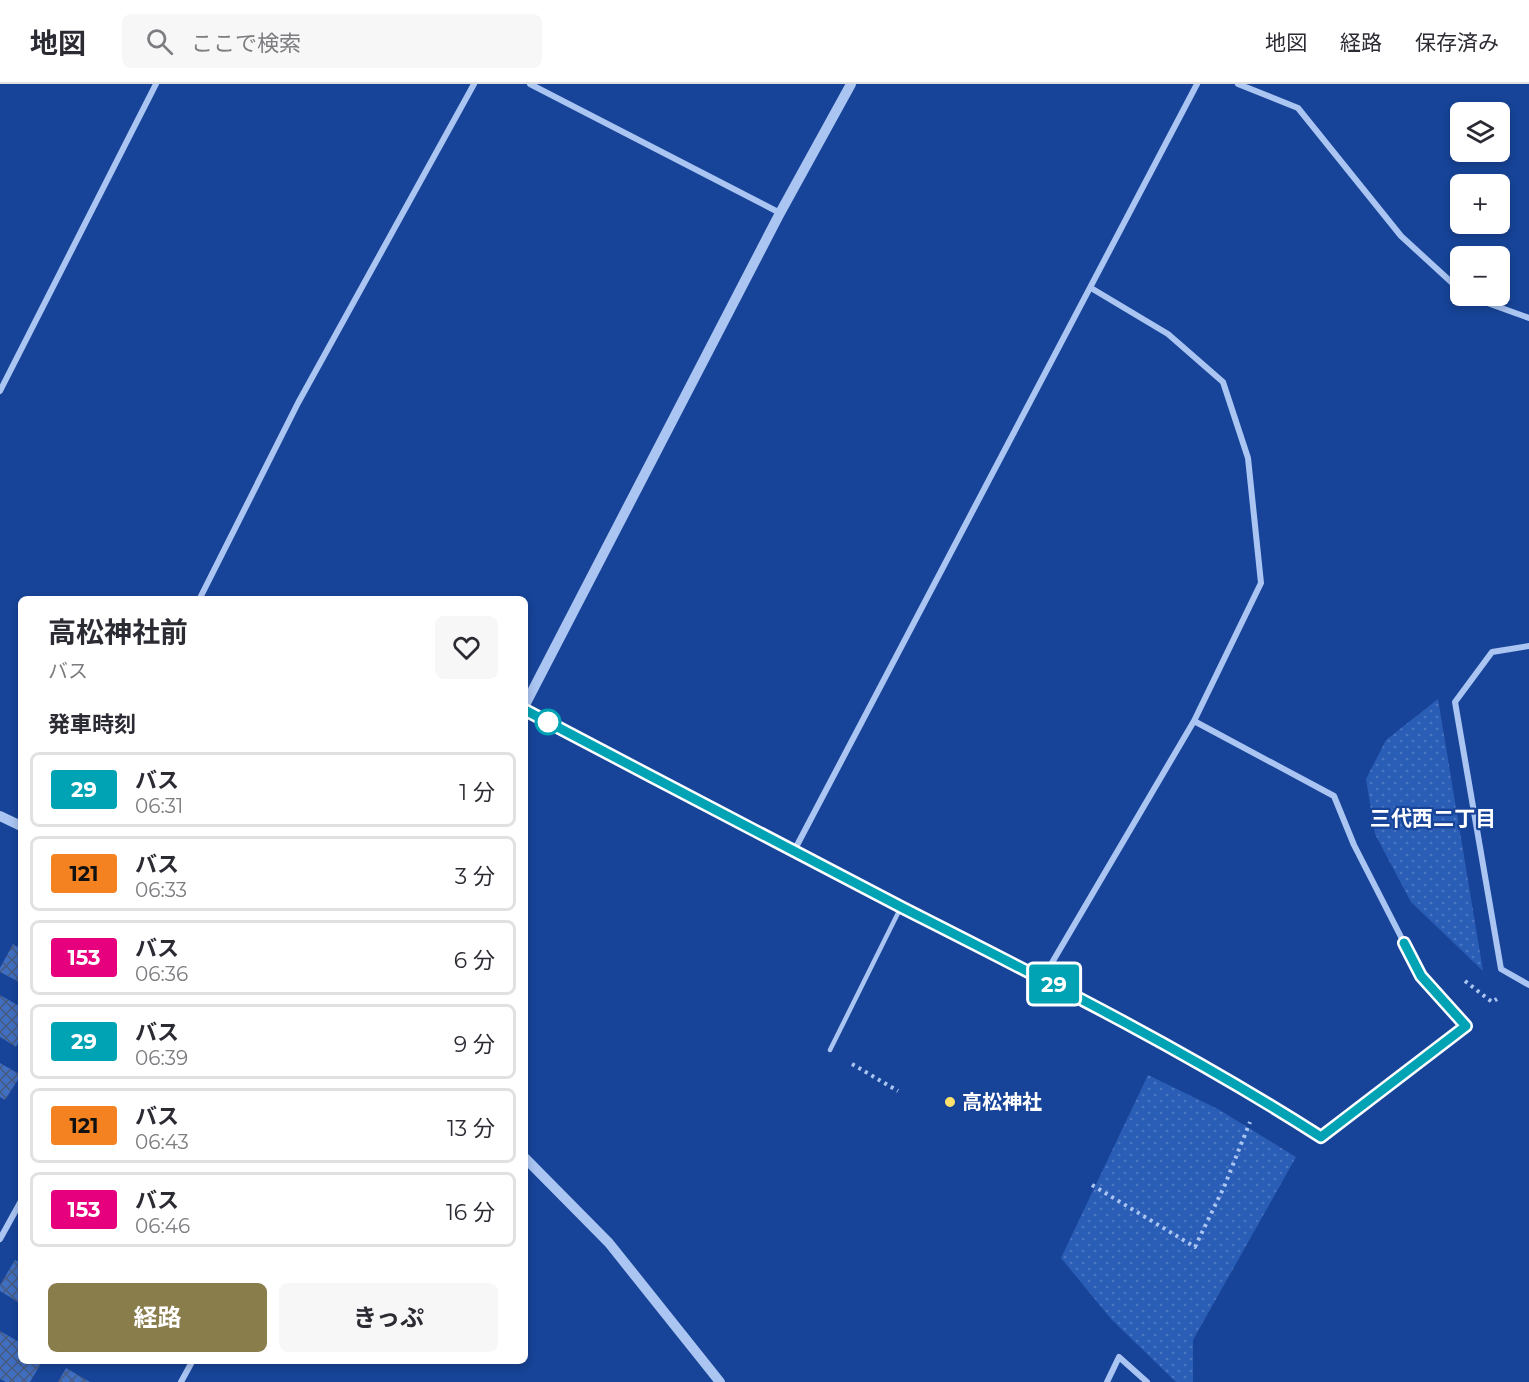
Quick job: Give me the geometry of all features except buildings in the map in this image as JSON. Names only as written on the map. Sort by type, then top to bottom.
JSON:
[{"type":"street","points":[[0,392],[156,84]]},
{"type":"street","points":[[201,596],[298,403],[474,84]]},
{"type":"street","points":[[530,84],[780,213]]},
{"type":"street","points":[[528,699],[780,213],[851,84]]},
{"type":"street","points":[[794,851],[1197,84]]},
{"type":"street","points":[[1238,84],[1298,108],[1401,236],[1450,281]]},
{"type":"street","points":[[1043,978],[1194,721],[1262,583],[1248,458],[1223,382],[1168,334],[1091,288]]},
{"type":"street","points":[[1496,306],[1529,318]]},
{"type":"street","points":[[1529,646],[1492,652],[1455,702],[1501,969],[1529,984]]},
{"type":"street","points":[[528,712],[901,907],[1043,978],[1260,1098],[1321,1137],[1466,1026],[1421,976],[1354,845],[1334,796],[1194,721]]},
{"type":"street","points":[[0,816],[18,825]]},
{"type":"street","points":[[528,1161],[609,1243],[720,1382]]},
{"type":"street","points":[[0,1239],[18,1206]]},
{"type":"street","points":[[1107,1382],[1119,1357],[1147,1382]]},
{"type":"street","points":[[181,1382],[191,1364]]},
{"type":"lane","points":[[830,1050],[901,907]]},
{"type":"path","points":[[1457,975],[1492,1002],[1522,981]]},
{"type":"path","points":[[830,1050],[898,1091]]},
{"type":"path","points":[[1092,1185],[1195,1247],[1224,1187],[1260,1098]]},
{"type":"shaded area","points":[[1438,699],[1483,971],[1411,902],[1375,834],[1366,779],[1386,740]]},
{"type":"shaded area","points":[[1148,1075],[1218,1109],[1296,1157],[1193,1340],[1193,1382],[1176,1382],[1112,1320],[1061,1258]]},
{"type":"bus line","name":"29","points":[[528,712],[901,907],[1043,978],[1260,1098],[1321,1137],[1466,1026],[1421,976],[1404,943]]},
{"type":"place","name":"高松神社","points":[[950,1102]]},
{"type":"district","name":"三代西二丁目","points":[[1433,818]]}]
